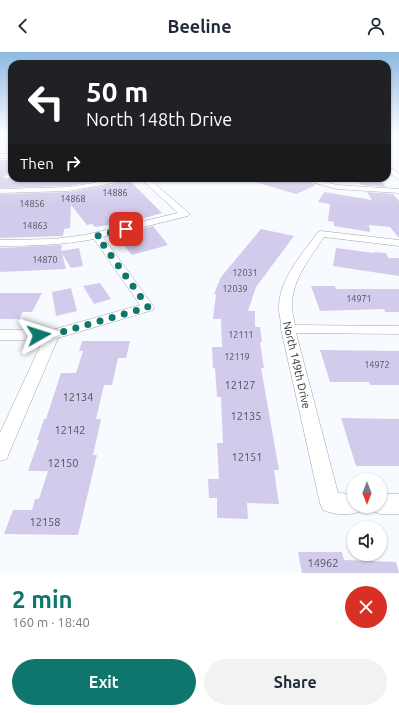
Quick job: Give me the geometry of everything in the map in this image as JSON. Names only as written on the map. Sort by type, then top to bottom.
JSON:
[{"type":"street","points":[[391,171],[399,178]]},
{"type":"street","points":[[0,191],[69,189],[112,182]]},
{"type":"street","points":[[0,243],[38,243],[97,236],[185,214],[149,182]]},
{"type":"street","points":[[317,182],[337,187],[399,191]]},
{"type":"street","name":"North 149th Drive","points":[[347,504],[330,503],[288,329],[285,305],[287,292],[295,273],[321,234],[399,243]]},
{"type":"street","points":[[0,335],[52,335],[148,307],[97,236]]},
{"type":"street","points":[[288,329],[399,330]]},
{"type":"street","points":[[0,453],[52,335]]},
{"type":"street","points":[[387,504],[399,504]]},
{"type":"building","points":[[0,160],[8,160],[8,173],[3,178],[8,178],[8,182],[91,182],[69,186],[0,188]]},
{"type":"building","points":[[131,182],[162,213],[117,226],[115,224],[95,227],[92,224],[87,225],[71,205],[70,228],[64,229],[63,236],[0,238],[0,194],[69,192]]},
{"type":"building","points":[[255,182],[307,182],[316,185],[296,194]]},
{"type":"building","points":[[358,182],[382,182],[386,187],[361,185]]},
{"type":"building","points":[[324,192],[372,200],[367,192],[393,194],[399,201],[399,238],[390,227],[369,225],[370,232],[334,226],[334,222],[328,221],[330,204],[318,202]]},
{"type":"building","points":[[153,226],[168,245],[132,255],[123,244],[131,242],[123,234]]},
{"type":"building","points":[[261,229],[294,236],[256,287],[248,311],[255,311],[255,327],[260,327],[262,342],[260,342],[264,368],[261,368],[279,470],[274,470],[279,504],[247,503],[248,519],[217,518],[217,498],[209,498],[208,479],[219,479],[217,443],[223,443],[221,397],[217,397],[212,347],[222,347],[221,319],[213,319],[216,294],[214,294],[221,277]]},
{"type":"building","points":[[62,245],[61,251],[79,248],[83,266],[71,268],[62,253],[66,269],[0,272],[0,248]]},
{"type":"building","points":[[336,248],[386,253],[388,258],[399,258],[399,276],[333,266]]},
{"type":"building","points":[[100,283],[111,299],[94,304],[83,286]]},
{"type":"building","points":[[311,286],[335,286],[336,289],[399,289],[399,312],[385,312],[384,309],[320,311]]},
{"type":"building","points":[[71,288],[77,311],[56,316],[52,292]]},
{"type":"building","points":[[0,293],[42,293],[32,312],[23,312],[19,319],[0,319]]},
{"type":"building","points":[[82,341],[130,341],[126,358],[118,358],[112,385],[104,385],[96,419],[101,419],[93,455],[97,455],[78,535],[4,534],[13,510],[32,510],[35,499],[39,499],[48,471],[28,471],[39,440],[37,440],[44,419],[46,419],[61,373],[76,373],[83,351],[79,351]]},
{"type":"building","points":[[320,350],[399,351],[399,385],[370,385],[369,382],[330,382]]},
{"type":"building","points":[[341,418],[399,419],[399,466],[356,466]]},
{"type":"building","points":[[298,552],[342,552],[344,560],[347,561],[396,562],[399,573],[302,573]]},
{"type":"route","points":[[39,335],[52,335],[148,307],[97,236],[126,229]]}]
